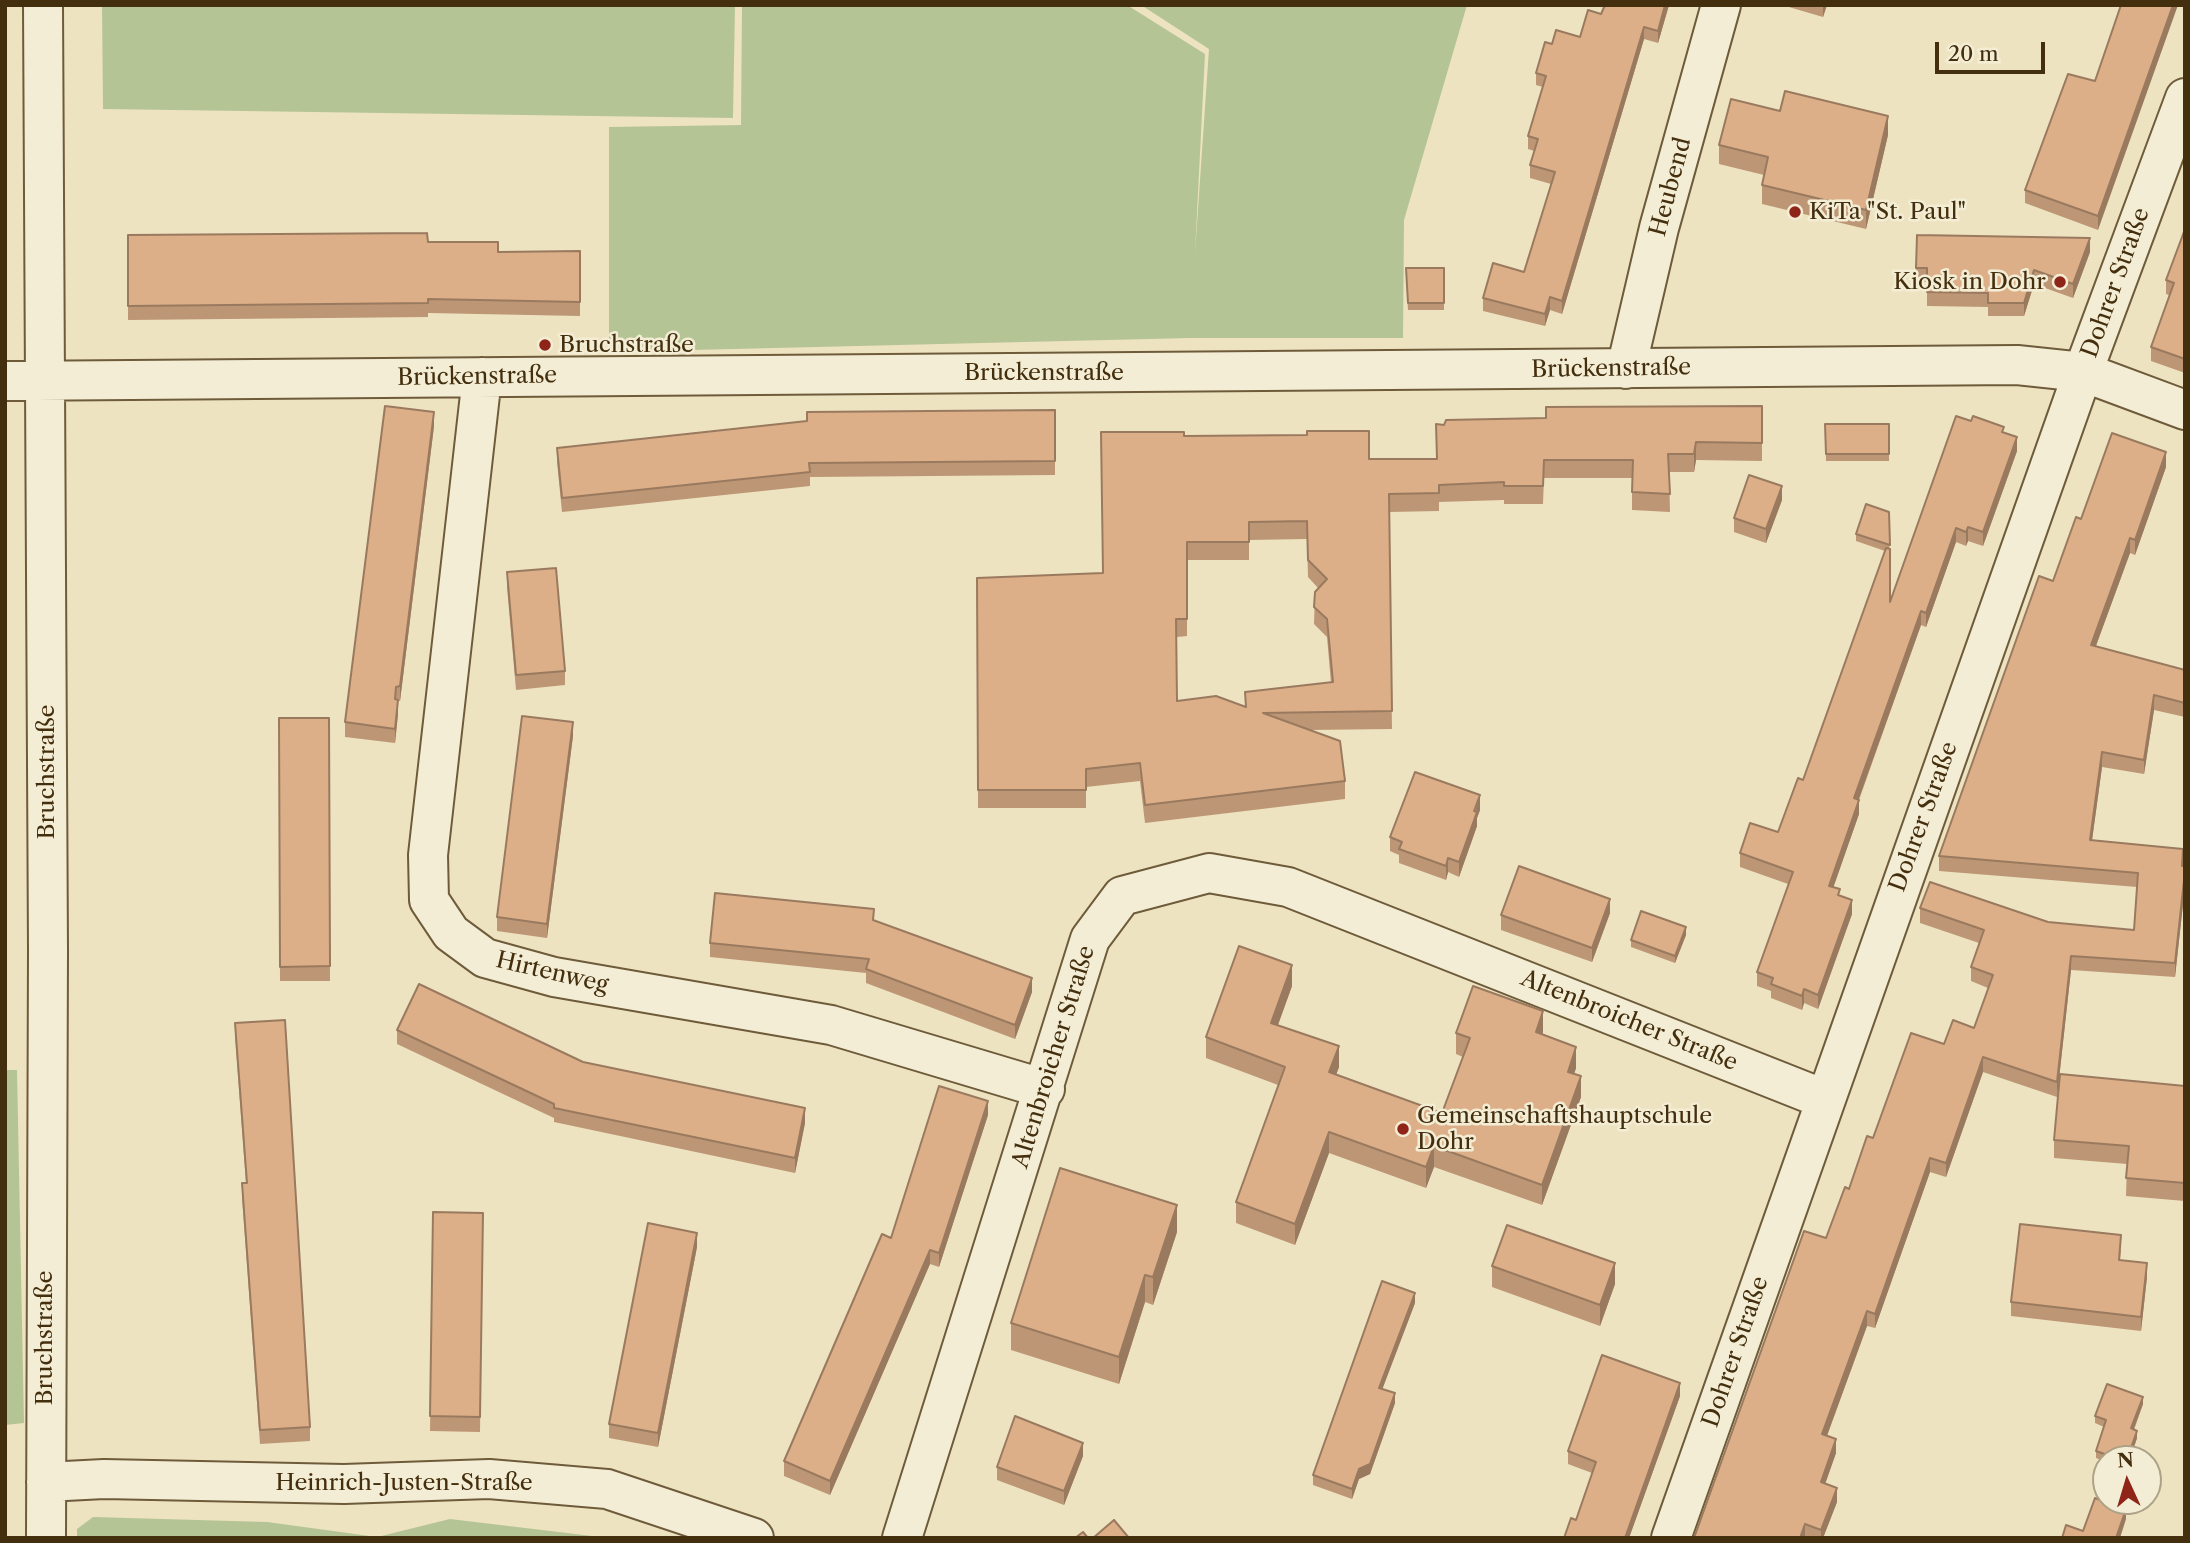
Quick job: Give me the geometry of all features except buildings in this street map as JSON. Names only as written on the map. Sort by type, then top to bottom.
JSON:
[{"type":"street","name":"Bruchstraße","points":[[43,5],[48,952],[46,1538]]},
{"type":"street","name":"Heubend","points":[[1626,369],[1659,228],[1721,5]]},
{"type":"street","name":"Dohrer Straße","points":[[1671,1538],[2083,372],[2185,98]]},
{"type":"street","name":"Brückenstraße","points":[[5,381],[2017,365],[2083,372],[2185,410]]},
{"type":"street","name":"Hirtenweg","points":[[482,377],[428,855],[429,900],[451,933],[485,958],[554,977],[831,1025],[1045,1089]]},
{"type":"street","name":"Altenbroicher Straße","points":[[902,1538],[1090,939],[1122,896],[1209,873],[1288,887],[1824,1099]]},
{"type":"street","name":"Heinrich-Justen-Straße","points":[[46,1482],[104,1479],[344,1484],[489,1479],[607,1489],[754,1538]]},
{"type":"green space","points":[[102,5],[735,5],[733,118],[103,109]]},
{"type":"green space","points":[[742,5],[1127,5],[1205,54],[1195,253],[1209,49],[1141,5],[1467,5],[1404,220],[1403,338],[1190,338],[609,352],[609,127],[741,125]]},
{"type":"green space","points":[[5,1070],[17,1070],[24,1423],[5,1425]]},
{"type":"green space","points":[[93,1517],[267,1522],[377,1537],[450,1519],[609,1538],[77,1538],[77,1529]]},
{"type":"place","name":"KiTa \"St. Paul\"","points":[[1795,212]]},
{"type":"place","name":"Kiosk in Dohr","points":[[2060,282]]},
{"type":"place","name":"Bruchstraße","points":[[545,345]]},
{"type":"place","name":"Gemeinschaftshauptschule Dohr","points":[[1403,1129]]}]
